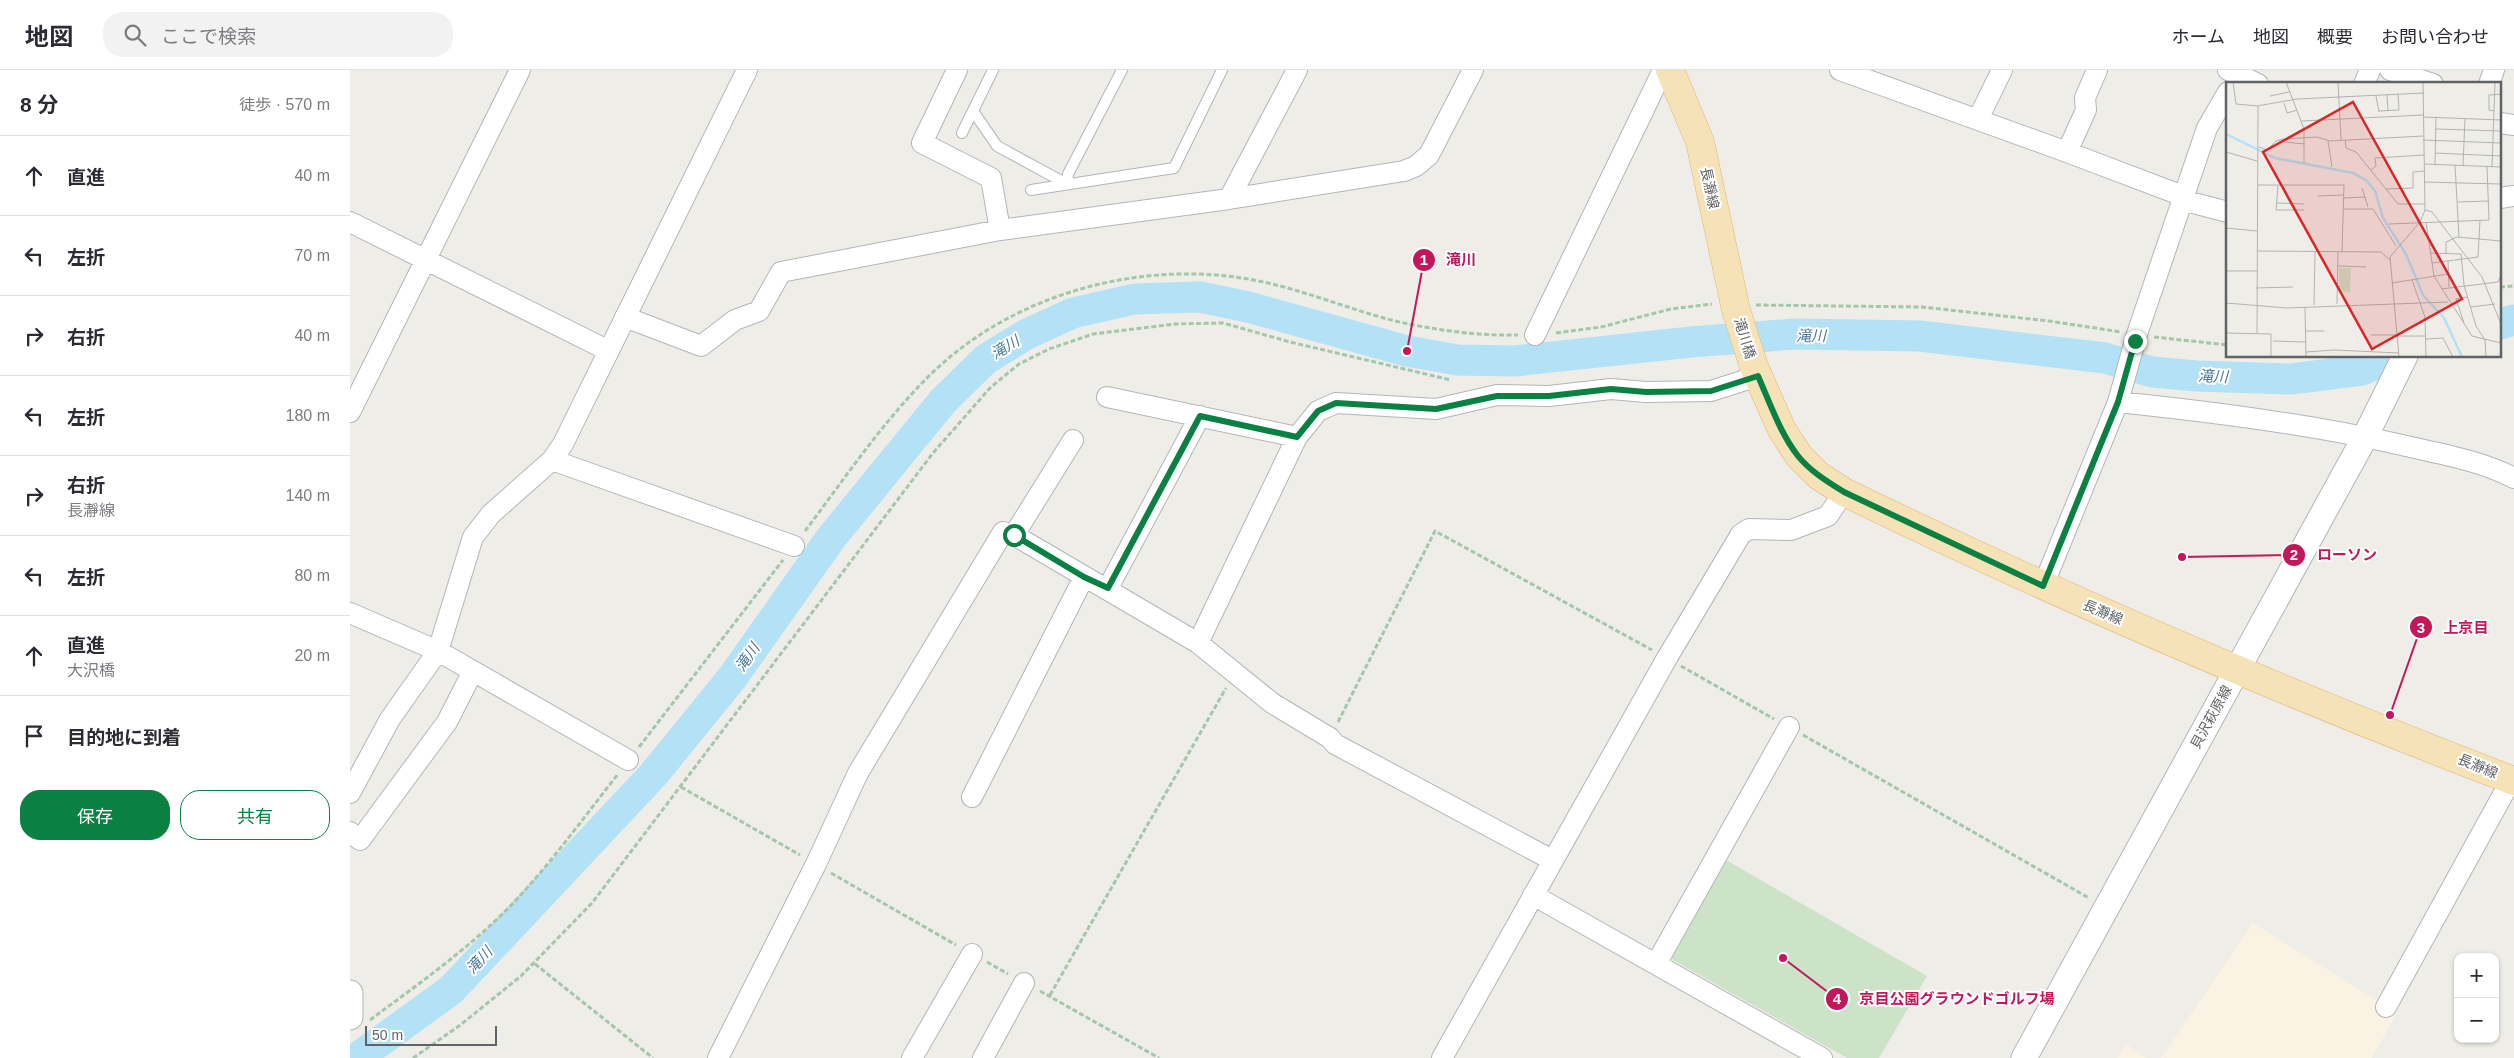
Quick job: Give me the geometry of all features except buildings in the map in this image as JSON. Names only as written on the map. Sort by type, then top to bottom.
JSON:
[{"type":"main road","name":"長瀞線","points":[[1670,70],[1700,142],[1736,310]]},
{"type":"main road","name":"滝川橋","points":[[1736,310],[1756,372]]},
{"type":"main road","name":"長瀞線","points":[[1756,372],[1782,430],[1799,456],[1819,476],[1844,492],[2043,586],[2237,669],[2512,780]]},
{"type":"street","points":[[350,412],[520,70]]},
{"type":"street","points":[[350,793],[390,718],[438,651],[473,537],[491,514],[552,460],[563,444],[747,70]]},
{"type":"street","points":[[957,70],[922,143],[991,178],[1000,230]]},
{"type":"street","points":[[1229,199],[1296,70]]},
{"type":"street","points":[[625,317],[701,346],[735,320],[759,311],[780,272],[1000,230],[1229,199],[1404,171],[1416,166],[1429,155],[1473,70]]},
{"type":"street","points":[[1535,335],[1663,70]]},
{"type":"street","points":[[1840,70],[2068,152],[2182,198],[2226,211]]},
{"type":"street","points":[[1978,119],[2002,70]]},
{"type":"street","points":[[2068,152],[2086,110],[2085,98],[2097,70]]},
{"type":"street","points":[[2365,82],[2370,70]]},
{"type":"street","points":[[2390,70],[2427,82]]},
{"type":"street","points":[[2490,82],[2494,70]]},
{"type":"street","points":[[2231,80],[2244,82]]},
{"type":"street","points":[[2043,586],[2119,398],[2136,338],[2182,198],[2207,128],[2226,90]]},
{"type":"street","points":[[350,222],[609,351]]},
{"type":"street","name":"貝沢萩原線","points":[[2024,1058],[2365,437],[2401,366]]},
{"type":"street","points":[[1198,643],[1297,437],[1318,411],[1336,403],[1436,409],[1497,396],[1549,396],[1611,389],[1646,392],[1711,391],[1756,372]]},
{"type":"street","points":[[1108,397],[1297,437]]},
{"type":"street","points":[[2119,398],[2220,412],[2365,437],[2467,459],[2487,465],[2514,478]]},
{"type":"street","points":[[1108,588],[1200,416]]},
{"type":"street","points":[[1014,535],[1073,440]]},
{"type":"street","points":[[552,460],[794,546]]},
{"type":"street","points":[[1442,1058],[1552,860],[1740,534],[1748,529],[1791,530],[1828,516],[1844,492]]},
{"type":"street","points":[[718,1058],[816,864],[858,773],[1003,532],[1014,535],[1084,577],[1108,588],[1198,643],[1272,702],[1330,738],[1335,744],[1552,860]]},
{"type":"street","points":[[972,797],[1084,577]]},
{"type":"street","points":[[350,613],[438,651],[628,760]]},
{"type":"street","points":[[350,832],[360,840],[446,722],[473,671]]},
{"type":"street","points":[[1656,964],[1789,727]]},
{"type":"street","points":[[2386,1007],[2512,780]]},
{"type":"street","points":[[1533,895],[1822,1058]]},
{"type":"street","points":[[912,1058],[972,954]]},
{"type":"street","points":[[983,1058],[1024,983]]},
{"type":"street","points":[[350,993],[350,1017]]},
{"type":"lane","points":[[962,133],[993,70]]},
{"type":"lane","points":[[1067,184],[1068,174],[1122,70]]},
{"type":"lane","points":[[1031,190],[1174,168],[1222,70]]},
{"type":"lane","points":[[973,111],[997,146],[1067,184]]},
{"type":"path","points":[[413,1058],[459,1026],[534,964],[592,903],[933,453],[990,388],[1019,364],[1049,349],[1094,334],[1175,324],[1223,323],[1290,342],[1451,380]]},
{"type":"path","points":[[2136,338],[2226,346]]},
{"type":"path","points":[[1330,738],[1435,531],[1667,658],[2107,908]]},
{"type":"path","points":[[1050,995],[1236,672]]},
{"type":"path","points":[[681,787],[972,954],[1050,995],[1159,1058]]},
{"type":"path","points":[[534,964],[654,1058]]},
{"type":"shaded area","points":[[2253,923],[2397,1013],[2372,1058],[2161,1058]]},
{"type":"shaded area","points":[[2126,1044],[2146,1058],[2117,1058]]},
{"type":"green space","points":[[1726,860],[1927,976],[1879,1058],[1847,1058],[1673,960],[1671,956]]},
{"type":"waterway","name":"滝川","points":[[357,1058],[451,990],[653,775],[732,678],[831,538],[943,401],[986,359],[1027,334],[1073,313],[1134,299],[1200,297],[1248,307],[1407,351],[1457,360],[1515,361],[1691,342],[1795,334],[1920,336],[2105,358],[2152,372],[2197,376],[2291,379],[2362,370],[2391,358]]},
{"type":"waterway","name":"滝川","points":[[2502,323],[2514,320]]},
{"type":"place","name":"滝川","points":[[1407,351]]},
{"type":"place","name":"ローソン","points":[[2182,557]]},
{"type":"place","name":"上京目","points":[[2390,715]]},
{"type":"place","name":"京目公園グラウンドゴルフ場","points":[[1783,958]]},
{"type":"route","points":[[1014,535],[1084,577],[1108,588],[1200,416],[1297,437],[1318,411],[1336,403],[1436,409],[1497,396],[1549,396],[1611,389],[1646,392],[1711,391],[1758,376],[1782,430],[1799,456],[1819,476],[1844,492],[1874,507],[2043,586],[2118,402],[2135,341]]}]
